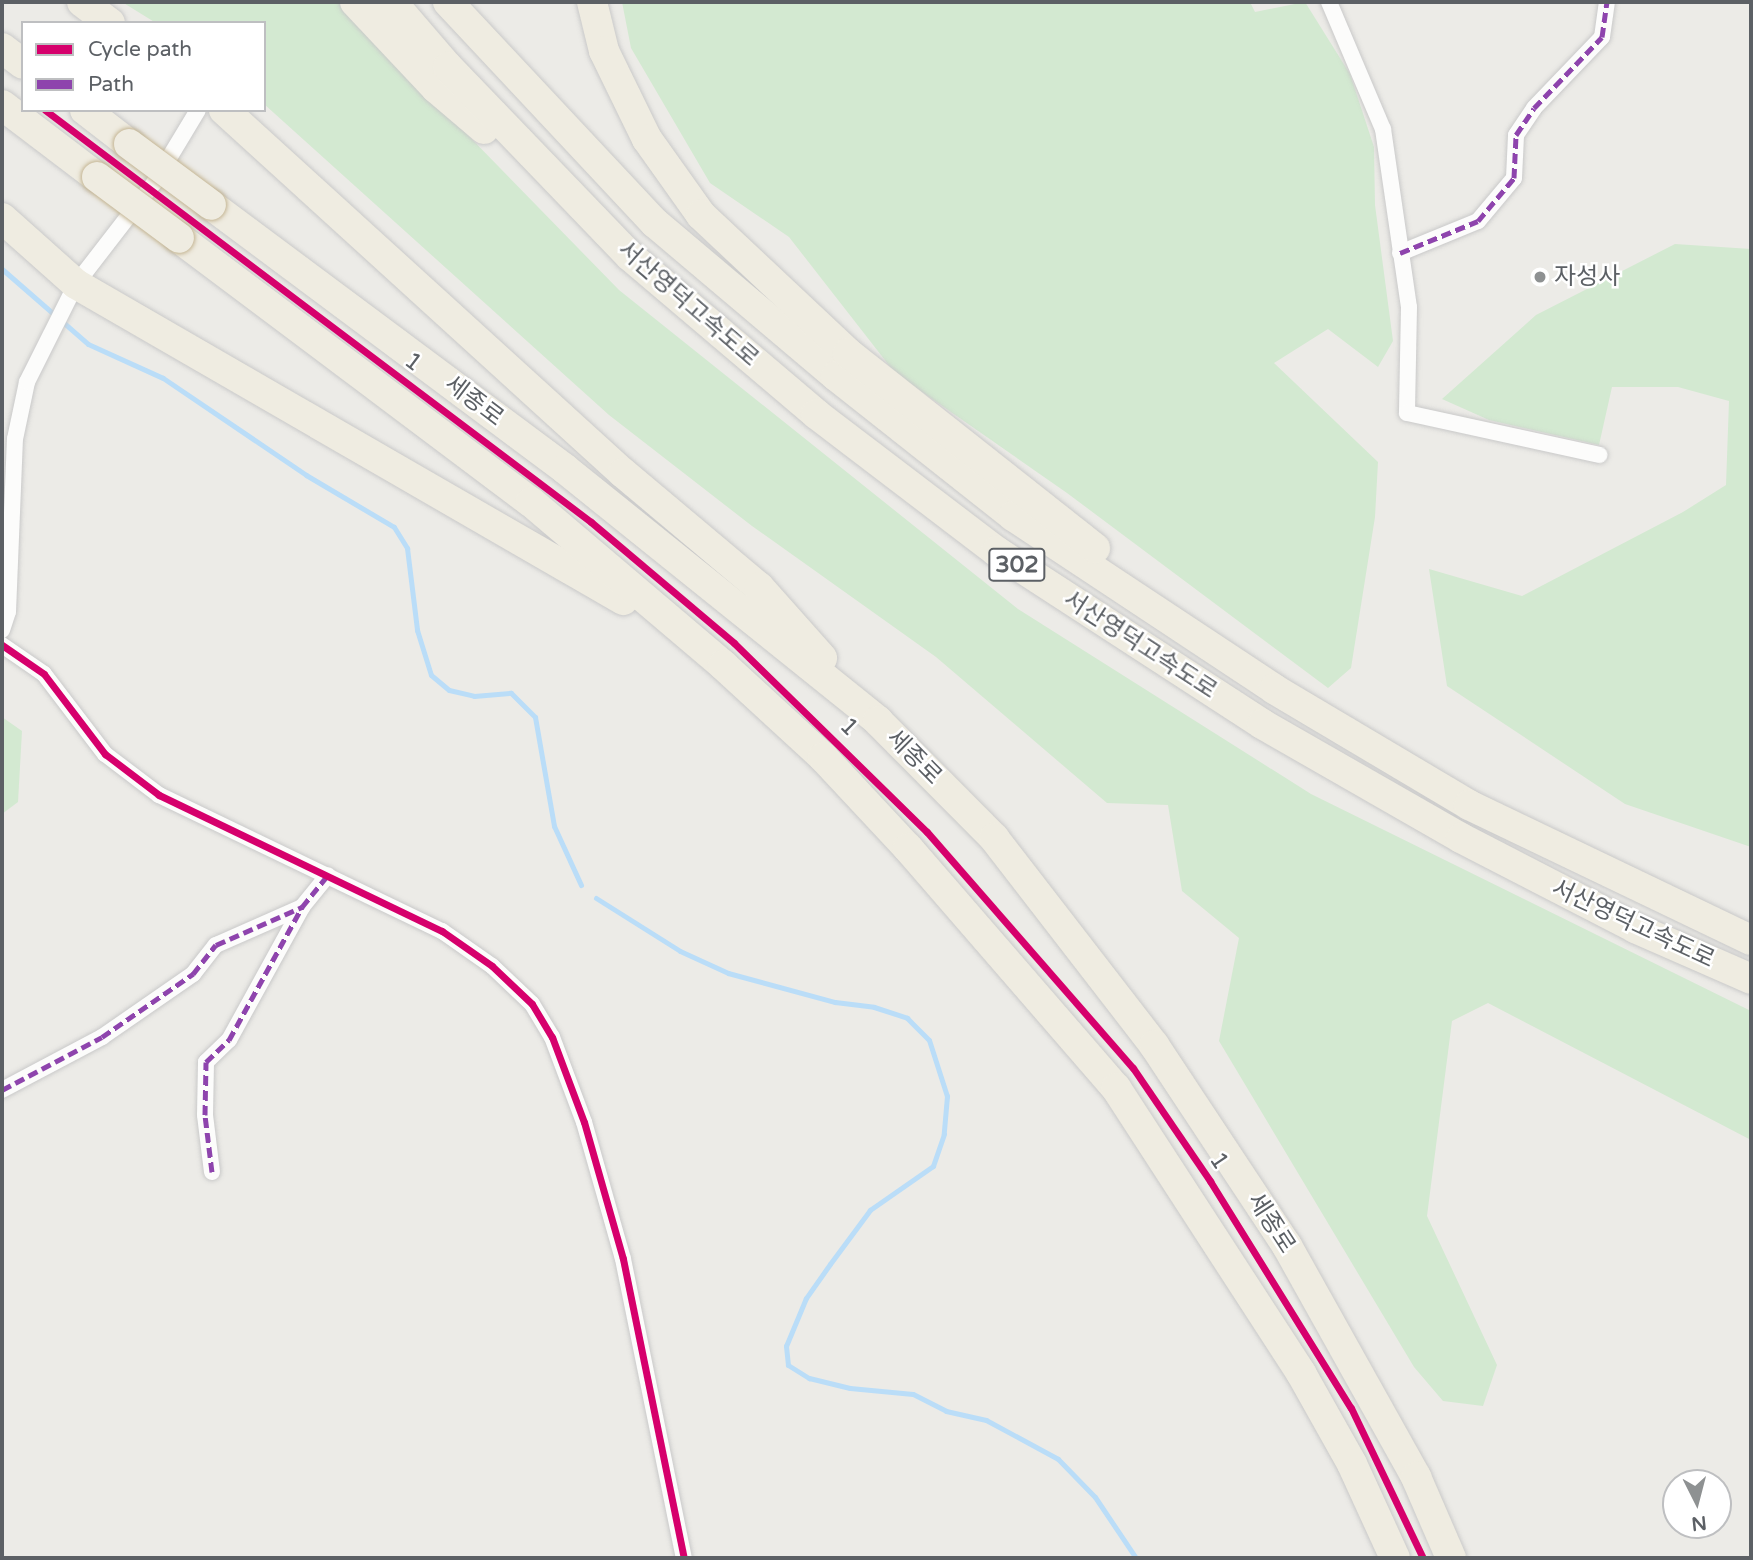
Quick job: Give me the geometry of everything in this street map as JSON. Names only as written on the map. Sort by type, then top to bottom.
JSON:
[{"type":"highway","points":[[82,2],[107,21]]},
{"type":"highway","points":[[355,2],[436,88],[630,256]]},
{"type":"highway","name":"서산영덕고속도로","points":[[392,2],[448,67],[630,256],[816,414],[996,551],[1251,717],[1461,838],[1635,928],[1751,979]]},
{"type":"highway","name":"서산영덕고속도로","points":[[449,2],[655,223],[836,376],[1013,516],[1274,689],[1469,805],[1751,940]]},
{"type":"highway","points":[[592,2],[604,51],[647,139],[701,215],[848,353],[1274,689]]},
{"type":"highway","points":[[2,48],[21,62]]},
{"type":"highway","name":"세종로","points":[[2,105],[531,502],[723,665],[823,757],[908,848],[1116,1088],[1301,1373],[1352,1464],[1395,1558]]},
{"type":"highway","name":"세종로","points":[[88,112],[565,469],[878,721],[995,838],[1154,1045],[1287,1246],[1352,1356],[1416,1478],[1451,1558]]},
{"type":"highway","points":[[226,112],[623,473],[759,587],[878,721]]},
{"type":"highway","points":[[2,218],[71,295],[469,508],[723,665]]},
{"type":"street","points":[[1329,2],[1382,129],[1409,307],[1407,413],[1599,455]]},
{"type":"street","points":[[1400,253],[1478,221],[1514,178],[1516,135],[1534,108],[1602,37],[1607,2]]},
{"type":"street","points":[[2,630],[8,612],[15,439],[27,382],[45,340],[71,295],[154,183],[197,112]]},
{"type":"street","points":[[2,645],[44,674],[106,754],[156,793],[442,931],[492,966],[533,1004],[552,1037],[584,1122],[622,1259],[667,1493],[684,1558]]},
{"type":"street","points":[[212,1172],[205,1115],[206,1062],[229,1040],[302,907],[328,876]]},
{"type":"street","points":[[2,1090],[102,1037],[193,974],[216,946],[302,907]]},
{"type":"green space","points":[[122,2],[338,2],[619,290],[1018,609],[1311,794],[1751,1011],[1751,1140],[1488,1003],[1452,1021],[1427,1216],[1497,1365],[1483,1406],[1443,1401],[1414,1367],[1219,1041],[1239,938],[1182,891],[1168,805],[1107,803],[936,657],[752,526],[609,415],[266,106],[266,21],[153,21]]},
{"type":"green space","points":[[622,2],[1250,2],[1255,12],[1305,2],[1350,74],[1374,147],[1375,205],[1393,341],[1378,367],[1328,329],[1274,363],[1378,462],[1375,517],[1351,668],[1328,688],[1067,493],[895,373],[789,237],[710,183],[631,48]]},
{"type":"green space","points":[[1675,244],[1751,249],[1751,847],[1625,804],[1447,686],[1429,569],[1522,596],[1683,512],[1726,485],[1729,401],[1678,387],[1612,387],[1599,445],[1489,420],[1442,399],[1536,315]]},
{"type":"green space","points":[[2,717],[22,731],[18,802],[2,814]]},
{"type":"waterway","points":[[2,269],[88,344],[163,378],[306,475],[394,527],[407,548],[417,630],[431,675],[449,690],[474,696],[511,693],[535,717],[554,826],[581,885]]},
{"type":"waterway","points":[[596,898],[680,951],[728,973],[835,1002],[874,1007],[907,1018],[929,1040],[947,1096],[944,1134],[933,1166],[870,1210],[830,1264],[806,1298],[786,1346],[788,1365],[809,1378],[850,1388],[913,1394],[946,1411],[986,1420],[1058,1459],[1095,1497],[1136,1558]]},
{"type":"marked path","points":[[1400,253],[1478,221],[1514,178],[1516,135],[1534,108],[1602,37],[1607,2]]},
{"type":"marked path","points":[[212,1172],[205,1115],[206,1062],[229,1040],[302,907],[328,875]]},
{"type":"marked path","points":[[2,1090],[102,1037],[193,974],[216,945],[302,907]]},
{"type":"cycle path","name":"1","points":[[48,112],[591,522],[734,643],[927,832],[1133,1068],[1210,1181],[1351,1408],[1423,1558]]},
{"type":"cycle path","points":[[2,645],[44,674],[105,754],[159,795],[442,931],[492,966],[532,1004],[552,1037],[584,1122],[623,1259],[684,1558]]},
{"type":"place","name":"자성사","points":[[1540,277]]}]
